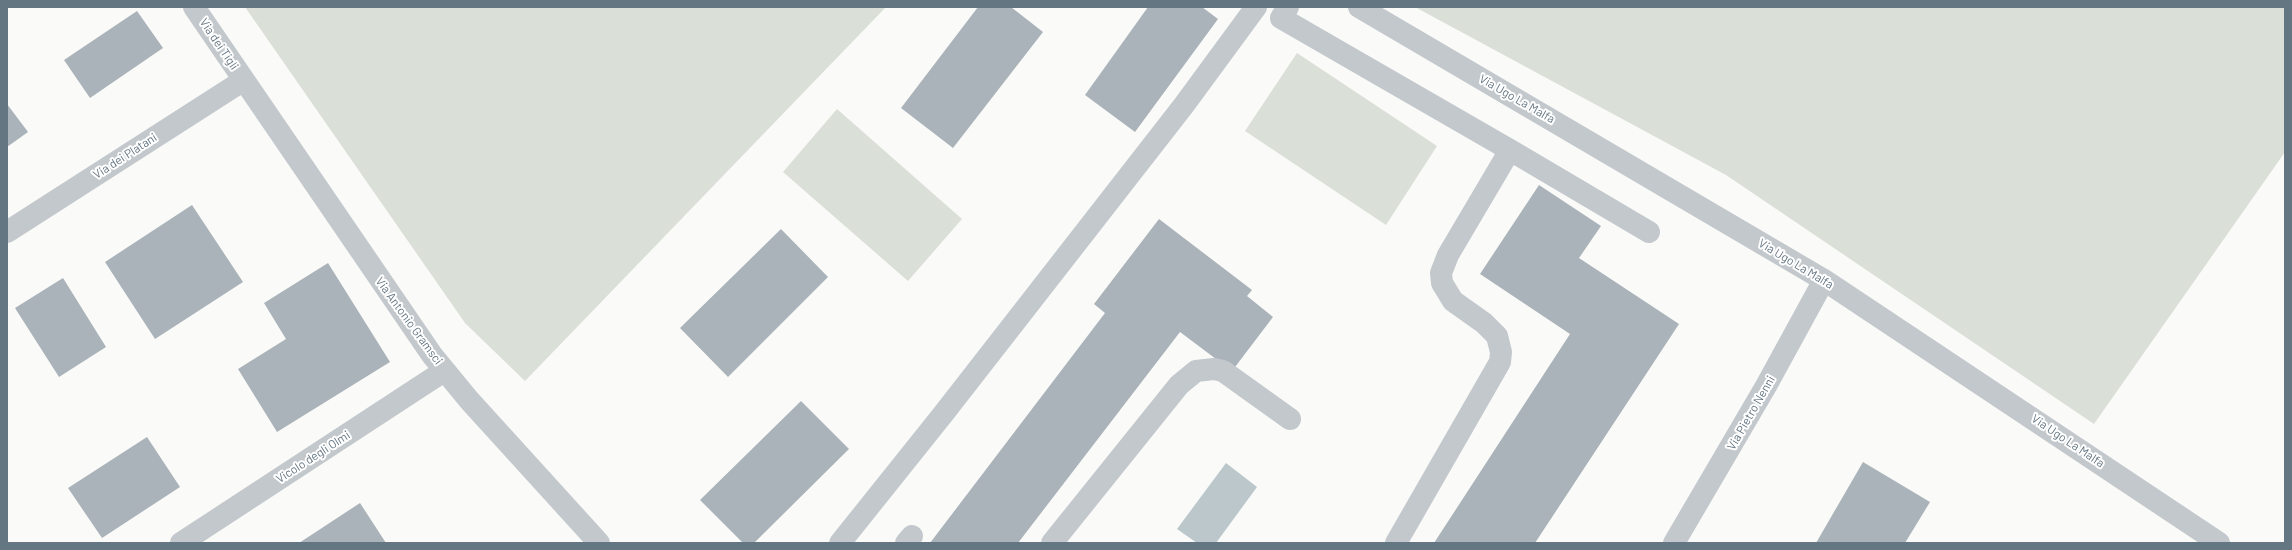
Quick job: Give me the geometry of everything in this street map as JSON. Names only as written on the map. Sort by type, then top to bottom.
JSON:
[{"type":"street","name":"Via dei Tigli","points":[[194,7],[244,80]]},
{"type":"street","points":[[840,543],[944,414],[1184,105],[1256,7]]},
{"type":"street","points":[[1288,7],[1280,18],[1510,150],[1649,232]]},
{"type":"street","name":"Via Ugo La Malfa","points":[[1359,7],[1824,280],[2219,543]]},
{"type":"street","name":"Via dei Platani","points":[[7,232],[244,80]]},
{"type":"street","name":"Via Antonio Gramsci","points":[[244,80],[406,319],[444,370],[468,400],[599,543]]},
{"type":"street","points":[[1396,543],[1500,362],[1502,352],[1496,336],[1484,323],[1453,301],[1442,283],[1441,273],[1448,255],[1510,150]]},
{"type":"street","name":"Via Pietro Nenni","points":[[1674,543],[1766,386],[1824,280]]},
{"type":"street","points":[[1052,543],[1179,386],[1196,371],[1214,369],[1224,371],[1290,419]]},
{"type":"street","name":"Vicolo degli Olmi","points":[[181,543],[444,370]]},
{"type":"shaded area","points":[[245,7],[886,7],[525,381],[465,323]]},
{"type":"shaded area","points":[[1415,7],[2285,7],[2285,152],[2094,424],[1726,175]]},
{"type":"shaded area","points":[[1297,53],[1437,146],[1386,225],[1245,131]]},
{"type":"shaded area","points":[[837,109],[962,219],[908,281],[783,172]]},
{"type":"shaded area","points":[[1226,463],[1257,487],[1216,543],[1197,543],[1177,529]]},
{"type":"building","points":[[978,7],[1011,7],[1043,32],[953,148],[901,108]]},
{"type":"building","points":[[1148,7],[1202,7],[1218,19],[1135,132],[1085,95]]},
{"type":"building","points":[[137,11],[163,48],[90,98],[64,60]]},
{"type":"building","points":[[7,104],[28,132],[7,147]]},
{"type":"building","points":[[1539,185],[1601,226],[1579,258],[1679,324],[1535,543],[1434,543],[1570,334],[1480,274]]},
{"type":"building","points":[[192,205],[243,282],[155,339],[105,262]]},
{"type":"building","points":[[1159,219],[1252,290],[1247,296],[1273,317],[1232,371],[1180,332],[1018,543],[930,543],[1105,313],[1094,304]]},
{"type":"building","points":[[781,229],[828,277],[728,377],[680,328]]},
{"type":"building","points":[[328,263],[390,362],[277,432],[238,369],[286,339],[264,303]]},
{"type":"building","points":[[63,278],[106,347],[59,377],[15,308]]},
{"type":"building","points":[[801,401],[849,449],[754,543],[743,543],[700,500]]},
{"type":"building","points":[[147,437],[180,487],[102,538],[68,488]]},
{"type":"building","points":[[1863,462],[1930,502],[1905,543],[1816,543]]},
{"type":"building","points":[[360,503],[386,543],[299,543]]}]
